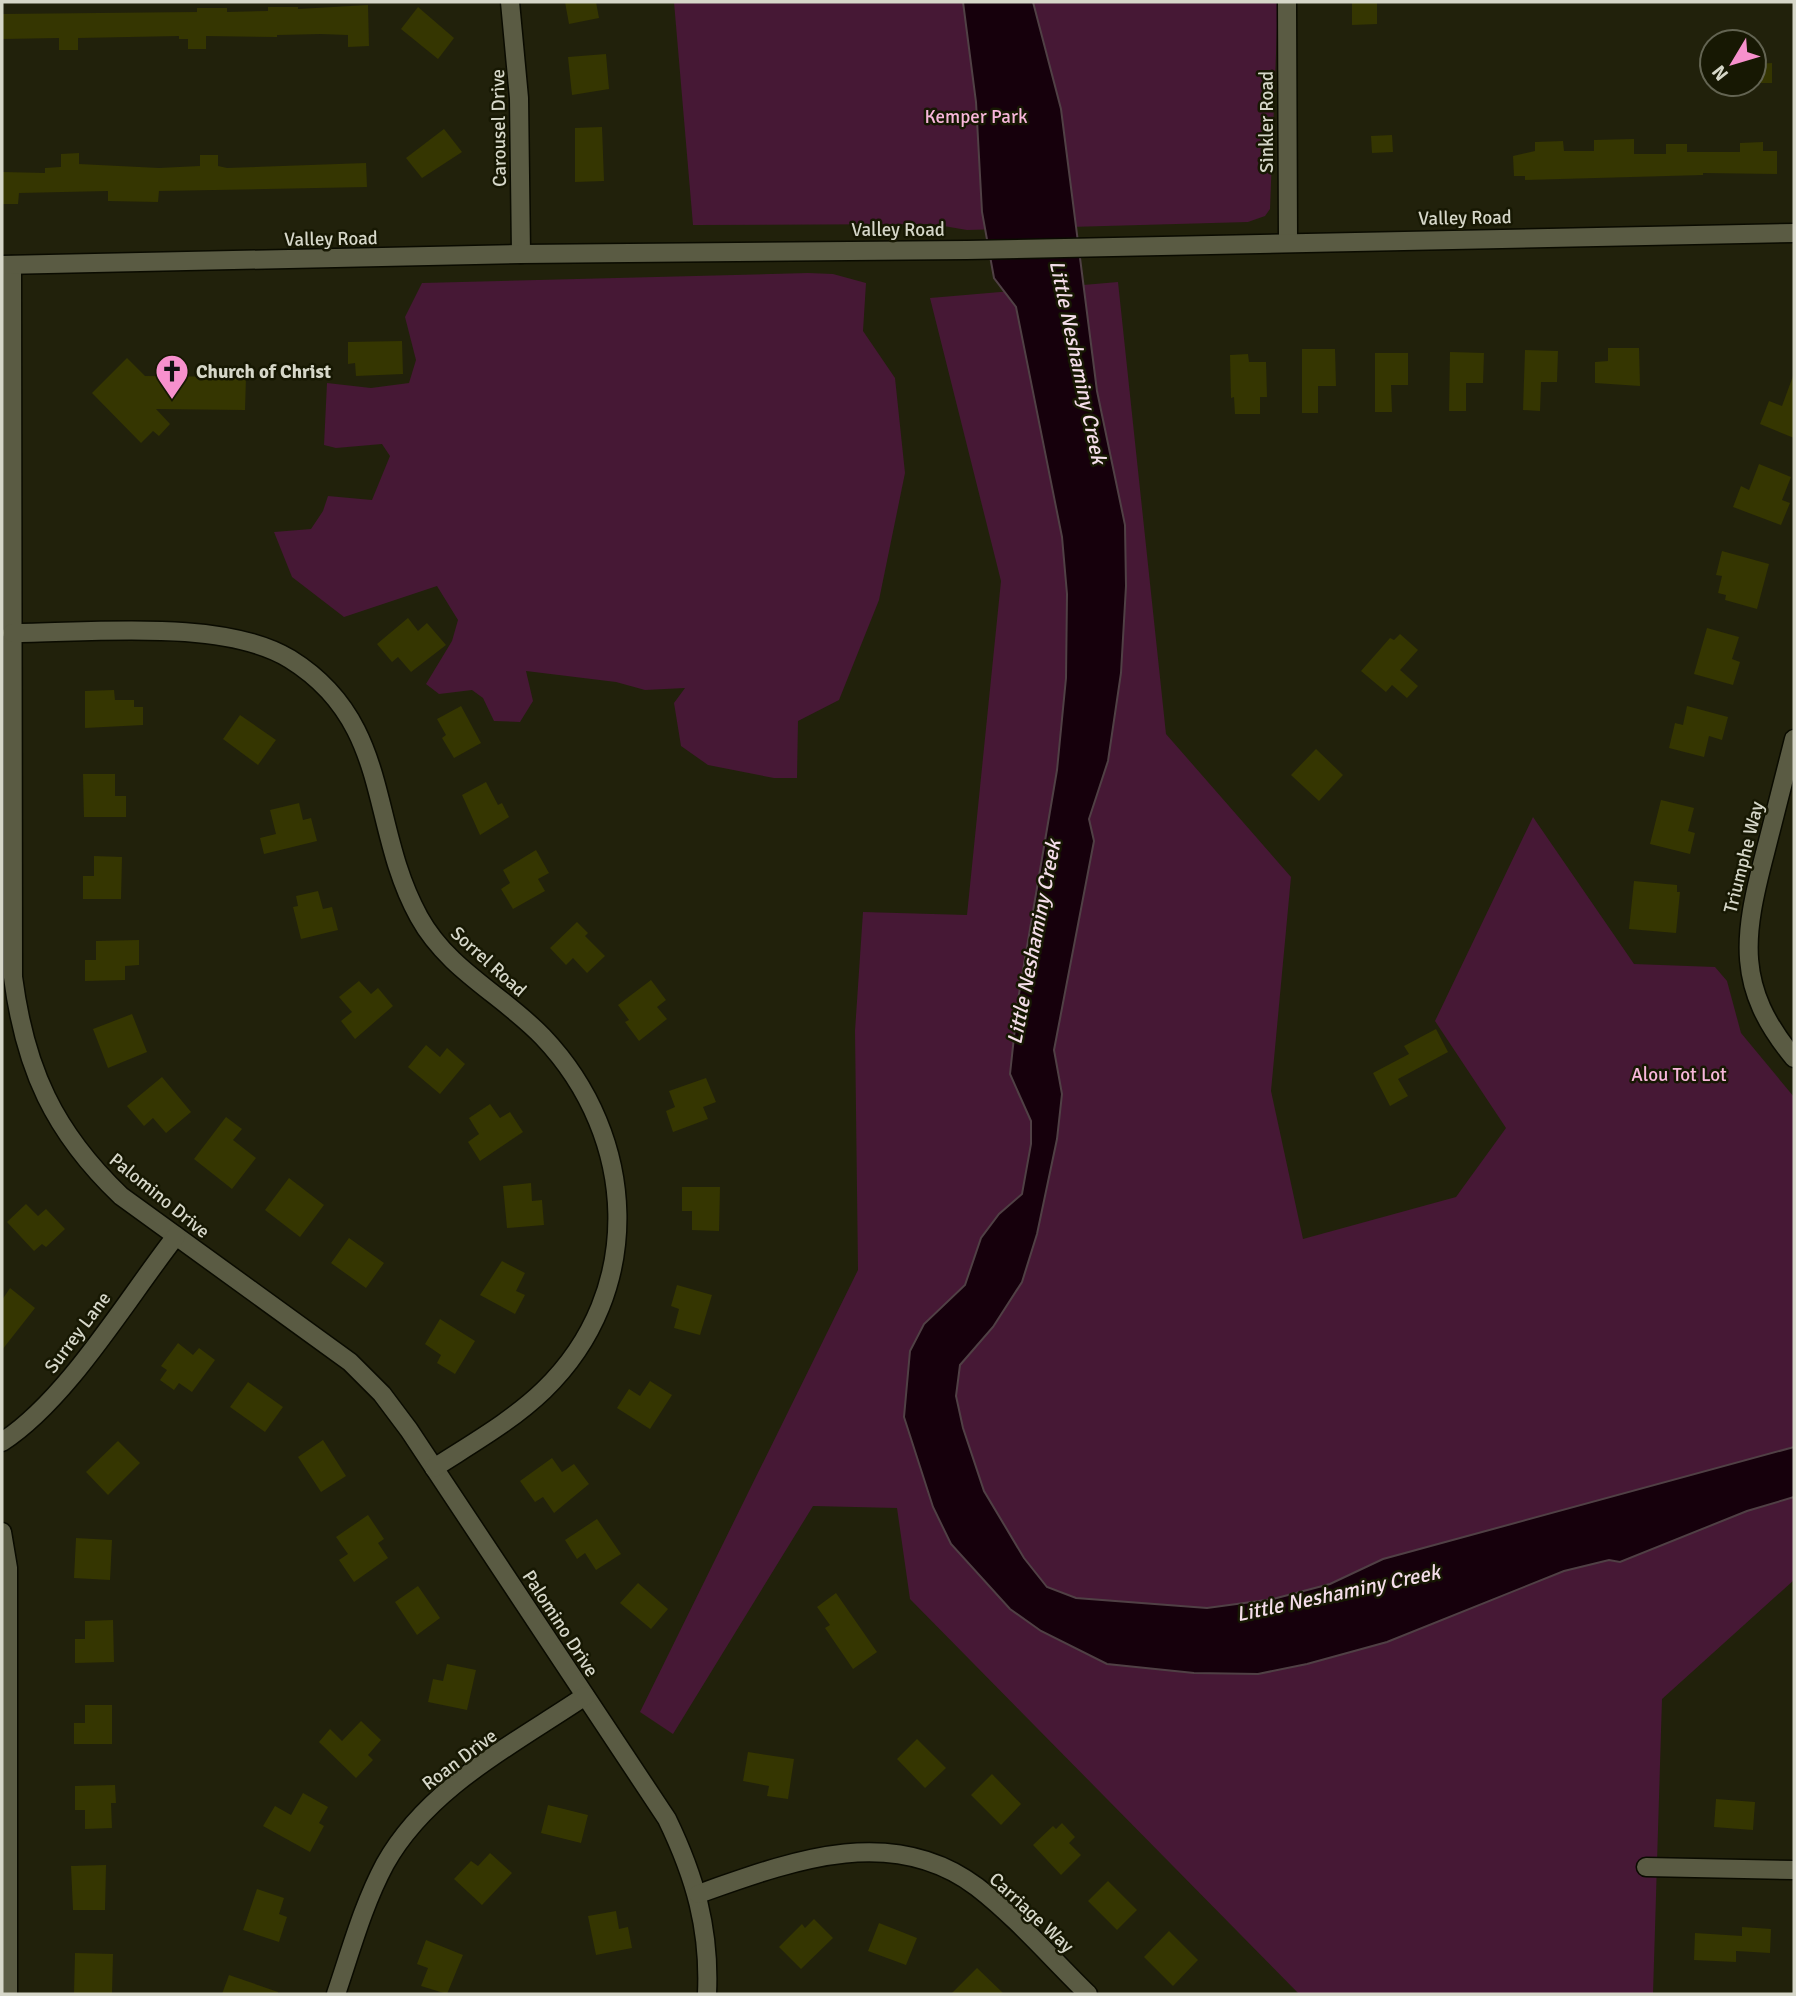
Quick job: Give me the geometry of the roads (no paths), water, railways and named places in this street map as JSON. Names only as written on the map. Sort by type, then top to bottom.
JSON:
[{"type":"street","name":"Carousel Drive","points":[[510,2],[519,98],[521,254]]},
{"type":"street","name":"Sinkler Road","points":[[1287,2],[1288,241]]},
{"type":"street","name":"Valley Road","points":[[7,265],[521,254],[967,250],[1288,241],[1794,233]]},
{"type":"street","name":"Palomino Drive","points":[[7,265],[13,977],[18,1021],[47,1103],[83,1157],[121,1196],[350,1362],[382,1394],[667,1819],[686,1858],[698,1894],[706,1932],[707,1994]]},
{"type":"street","name":"Sorrel Road","points":[[12,633],[211,633],[263,646],[309,671],[343,706],[362,739],[399,873],[424,926],[463,970],[541,1034],[566,1063],[587,1096],[606,1140],[617,1196],[615,1259],[597,1316],[583,1342],[545,1389],[518,1412],[434,1468]]},
{"type":"street","name":"Triumphe Way","points":[[1794,739],[1751,908],[1748,950],[1754,986],[1766,1020],[1794,1058]]},
{"type":"street","name":"Surrey Lane","points":[[2,1442],[28,1423],[58,1393],[176,1236]]},
{"type":"street","points":[[2,1532],[8,1568],[8,1994]]},
{"type":"street","name":"Roan Drive","points":[[336,1994],[368,1899],[391,1855],[421,1815],[449,1788],[584,1696]]},
{"type":"street","name":"Carriage Way","points":[[698,1894],[823,1855],[876,1851],[903,1854],[928,1861],[975,1886],[1088,1994]]},
{"type":"street","points":[[1646,1867],[1794,1870]]},
{"type":"water","name":"Little Neshaminy Creek","points":[[963,2],[1033,2],[1061,109],[1097,391],[1125,525],[1126,586],[1121,673],[1108,761],[1089,819],[1094,841],[1054,1050],[1062,1094],[1057,1139],[1037,1234],[1022,1282],[993,1327],[960,1365],[956,1396],[963,1428],[984,1491],[1024,1558],[1047,1587],[1076,1598],[1207,1608],[1273,1599],[1330,1584],[1383,1559],[1794,1447],[1794,1497],[1747,1511],[1620,1562],[1609,1560],[1564,1571],[1387,1642],[1258,1674],[1194,1673],[1107,1664],[1041,1631],[1010,1609],[951,1544],[933,1507],[904,1417],[910,1351],[924,1324],[965,1285],[981,1238],[999,1214],[1022,1194],[1031,1144],[1031,1121],[1010,1074],[1018,1000],[1057,770],[1066,678],[1067,594],[1062,537],[1016,307],[994,278],[982,212],[976,102]]},
{"type":"place","name":"Church of Christ","points":[[172,401]]},
{"type":"park label","name":"Kemper Park","points":[[976,116]]},
{"type":"park label","name":"Alou Tot Lot","points":[[1679,1074]]}]
